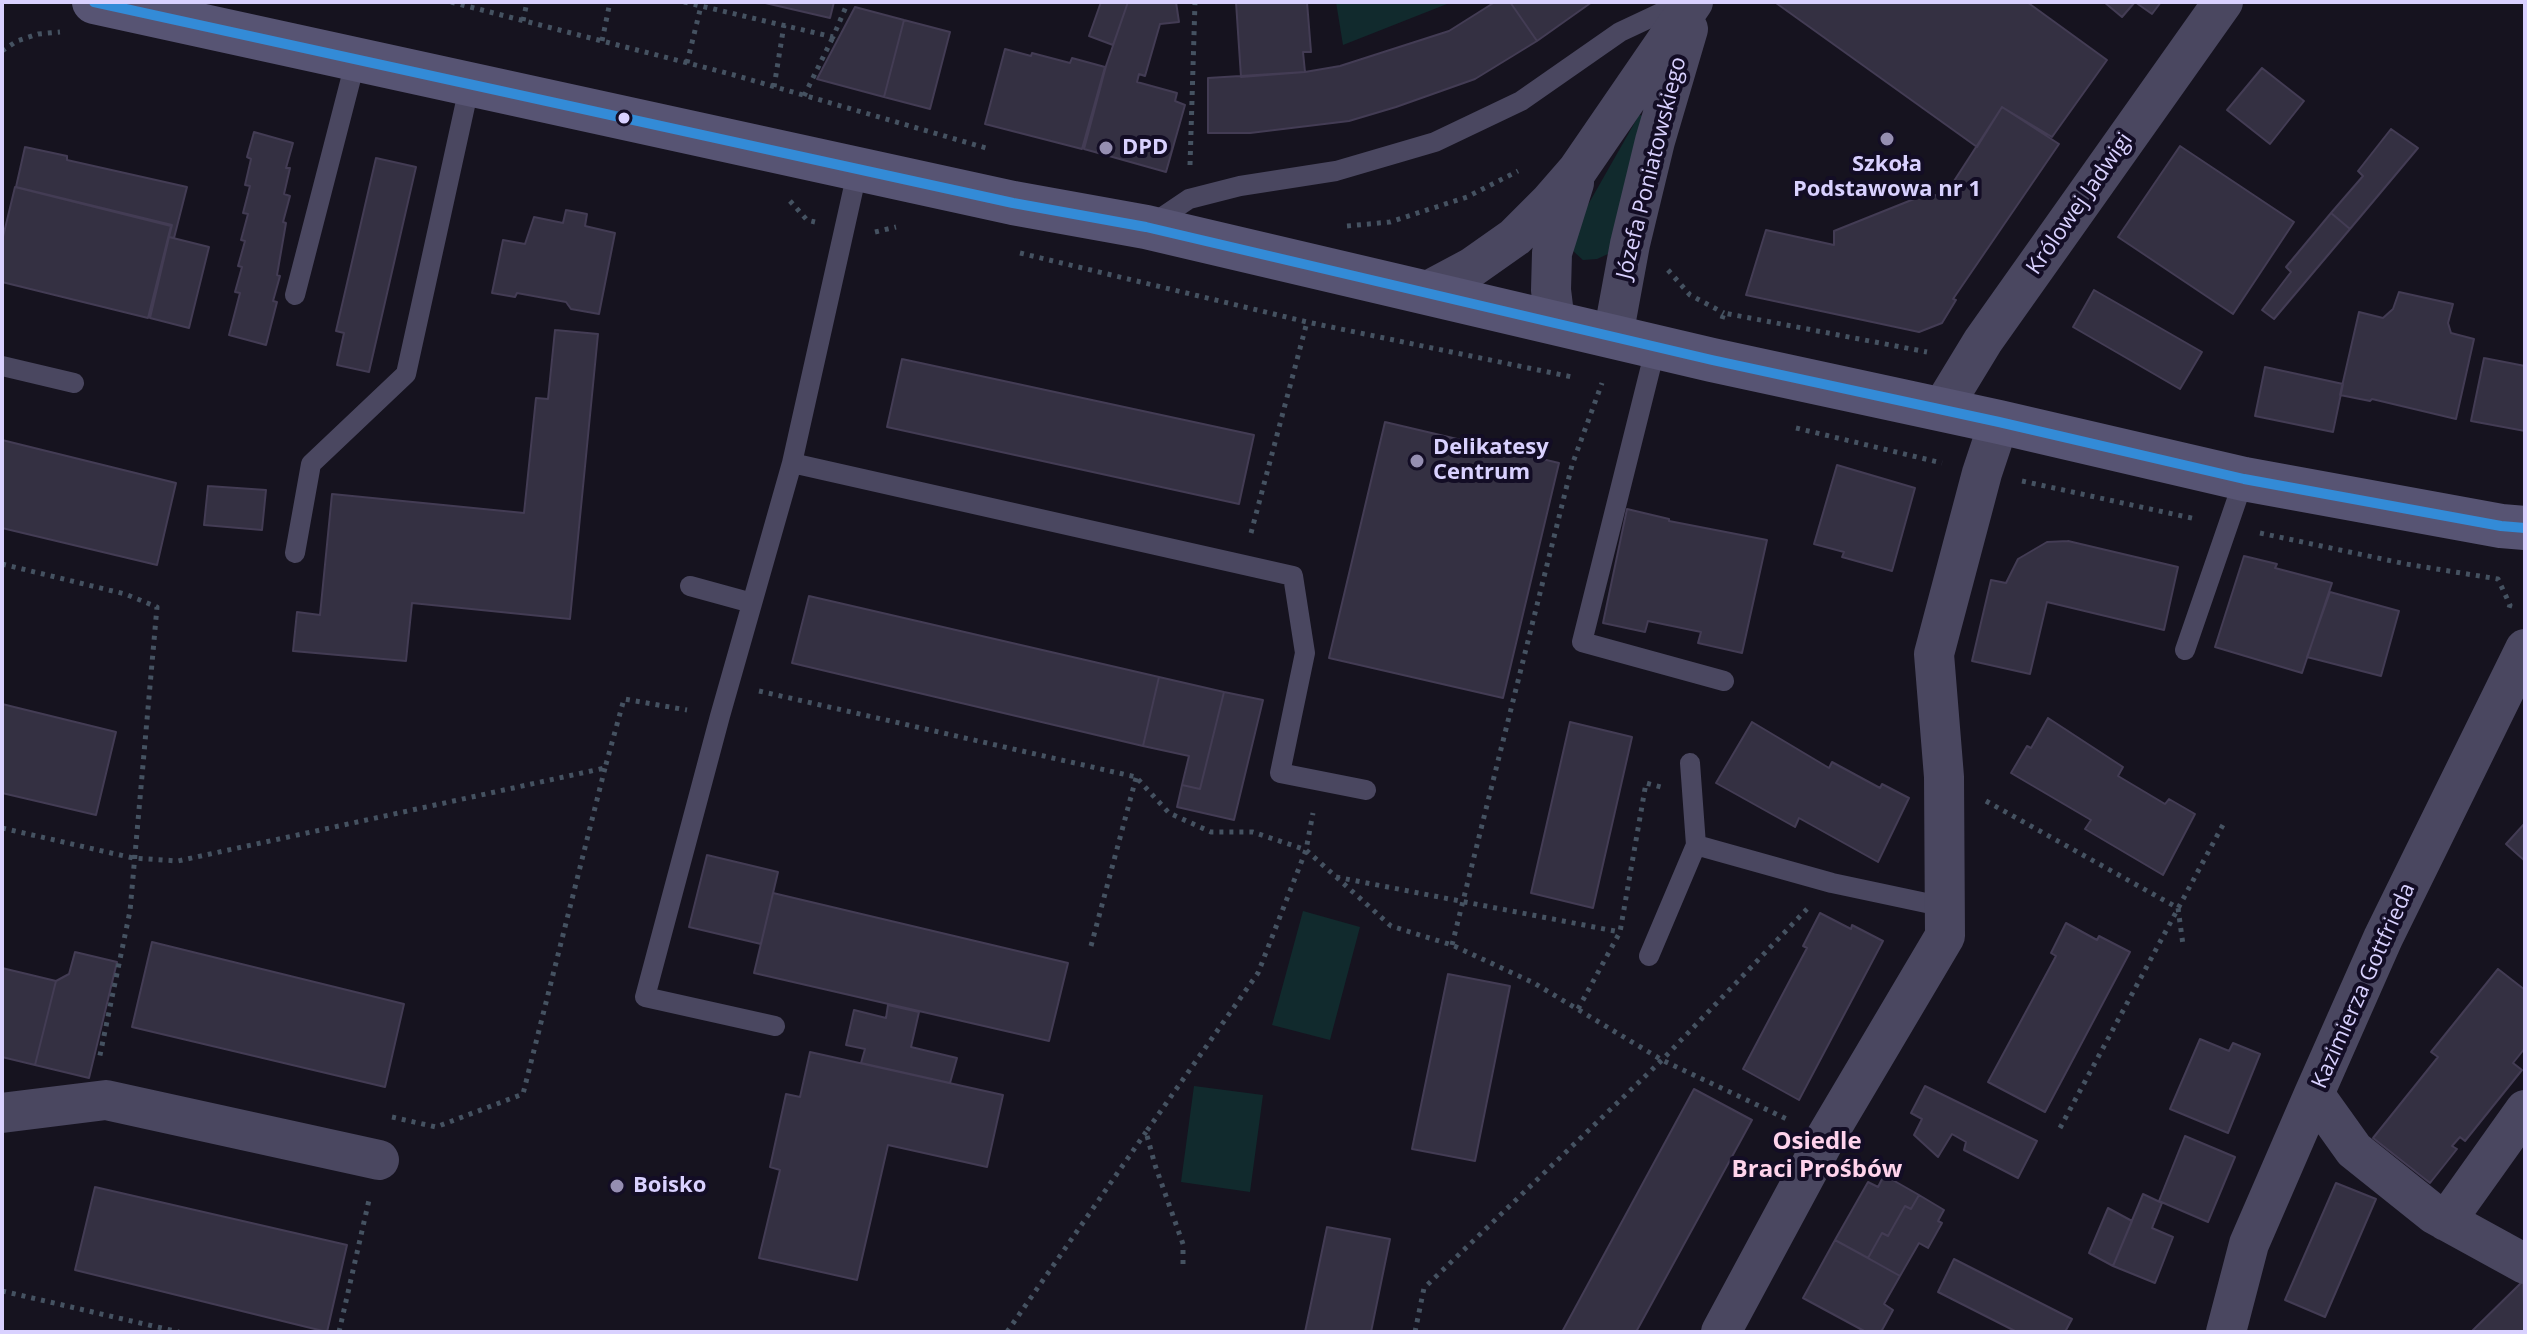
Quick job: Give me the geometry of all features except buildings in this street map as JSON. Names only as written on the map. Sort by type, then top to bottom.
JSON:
[{"type":"street","points":[[94,2],[1013,203],[1146,227],[2244,479],[2486,524],[2525,528]]},
{"type":"street","name":"Józefa Poniatowskiego","points":[[1577,171],[1694,2]]},
{"type":"street","name":"Józefa Poniatowskiego","points":[[1613,336],[1630,244],[1694,2]]},
{"type":"street","name":"Królowej Jadwigi","points":[[1941,410],[1983,341],[2223,2]]},
{"type":"street","points":[[1426,292],[1471,268],[1515,237],[1577,171]]},
{"type":"street","points":[[1555,323],[1551,290],[1552,253],[1577,171]]},
{"type":"street","points":[[1721,1332],[1826,1137],[1945,936],[1944,777],[1934,654],[1982,473],[1999,422]]},
{"type":"street","name":"Kazimierza Gottfrieda","points":[[2226,1332],[2249,1244],[2314,1094],[2383,938],[2515,694],[2525,649]]},
{"type":"street","points":[[2314,1094],[2354,1150],[2434,1214],[2525,1264]]},
{"type":"street","points":[[2,1113],[106,1100],[379,1160]]},
{"type":"street","points":[[2446,1221],[2525,1110]]},
{"type":"lane","points":[[1146,227],[1189,199],[1240,186],[1336,171],[1435,142],[1521,101],[1620,32],[1684,2]]},
{"type":"lane","points":[[295,295],[356,59]]},
{"type":"lane","points":[[295,553],[311,464],[406,374],[470,83]]},
{"type":"lane","points":[[775,1026],[645,997],[792,463],[858,168]]},
{"type":"lane","points":[[1656,346],[1582,642],[1724,681]]},
{"type":"lane","points":[[2,366],[74,383]]},
{"type":"lane","points":[[792,463],[1293,576],[1305,653],[1280,773],[1366,790]]},
{"type":"lane","points":[[2185,650],[2244,479]]},
{"type":"lane","points":[[690,586],[752,603]]},
{"type":"lane","points":[[1649,956],[1696,845],[1690,763]]},
{"type":"lane","points":[[1696,845],[1832,883],[1945,907]]},
{"type":"path","points":[[451,2],[687,63],[996,151]]},
{"type":"path","points":[[523,21],[527,2]]},
{"type":"path","points":[[602,41],[610,2]]},
{"type":"path","points":[[684,2],[833,37]]},
{"type":"path","points":[[804,96],[848,2]]},
{"type":"path","points":[[1189,199],[1195,2]]},
{"type":"path","points":[[687,63],[701,6]]},
{"type":"path","points":[[774,87],[784,25]]},
{"type":"path","points":[[1342,227],[1390,222],[1441,206],[1467,197],[1520,169]]},
{"type":"path","points":[[1250,537],[1307,322]]},
{"type":"path","points":[[1452,945],[1572,465],[1602,383]]},
{"type":"path","points":[[2,564],[125,594],[157,607],[130,911],[97,1069]]},
{"type":"path","points":[[747,688],[1136,777],[1169,813],[1211,832],[1253,832],[1306,850],[1391,926],[1452,945],[1534,983],[1662,1060],[1826,1137]]},
{"type":"path","points":[[386,1116],[436,1127],[523,1094],[624,699],[720,716]]},
{"type":"path","points":[[2,828],[133,858],[178,861],[605,768]]},
{"type":"path","points":[[1091,946],[1136,777]]},
{"type":"path","points":[[1944,777],[2178,908]]},
{"type":"path","points":[[1007,1332],[1258,973],[1306,850],[1319,780]]},
{"type":"path","points":[[1578,1009],[1620,932],[1646,783],[1692,797]]},
{"type":"path","points":[[2060,1128],[2225,821]]},
{"type":"path","points":[[1335,876],[1620,932]]},
{"type":"path","points":[[1415,1332],[1424,1288],[1662,1060],[1832,883]]},
{"type":"path","points":[[2178,908],[2183,945]]},
{"type":"path","points":[[339,1332],[379,1160],[401,1119]]},
{"type":"path","points":[[1146,1132],[1183,1244],[1183,1264]]},
{"type":"path","points":[[2,1291],[179,1332]]},
{"type":"green space","points":[[1336,2],[1452,2],[1343,45]]},
{"type":"green space","points":[[1639,115],[1644,116],[1608,254],[1583,260],[1572,250],[1572,233]]},
{"type":"green space","points":[[1303,911],[1360,927],[1330,1040],[1272,1025]]},
{"type":"green space","points":[[1194,1086],[1263,1095],[1250,1192],[1181,1182]]},
{"type":"transit line","points":[[94,2],[1013,203],[1146,227],[1712,360],[2244,479],[2525,528]]},
{"type":"place","name":"Szkoła Podstawowa nr 1","points":[[1887,139]]},
{"type":"place","name":"DPD","points":[[1106,148]]},
{"type":"place","name":"Delikatesy Centrum","points":[[1417,461]]},
{"type":"place","name":"Boisko","points":[[617,1186]]},
{"type":"district","name":"Osiedle Braci Prośbów","points":[[1817,1156]]}]
